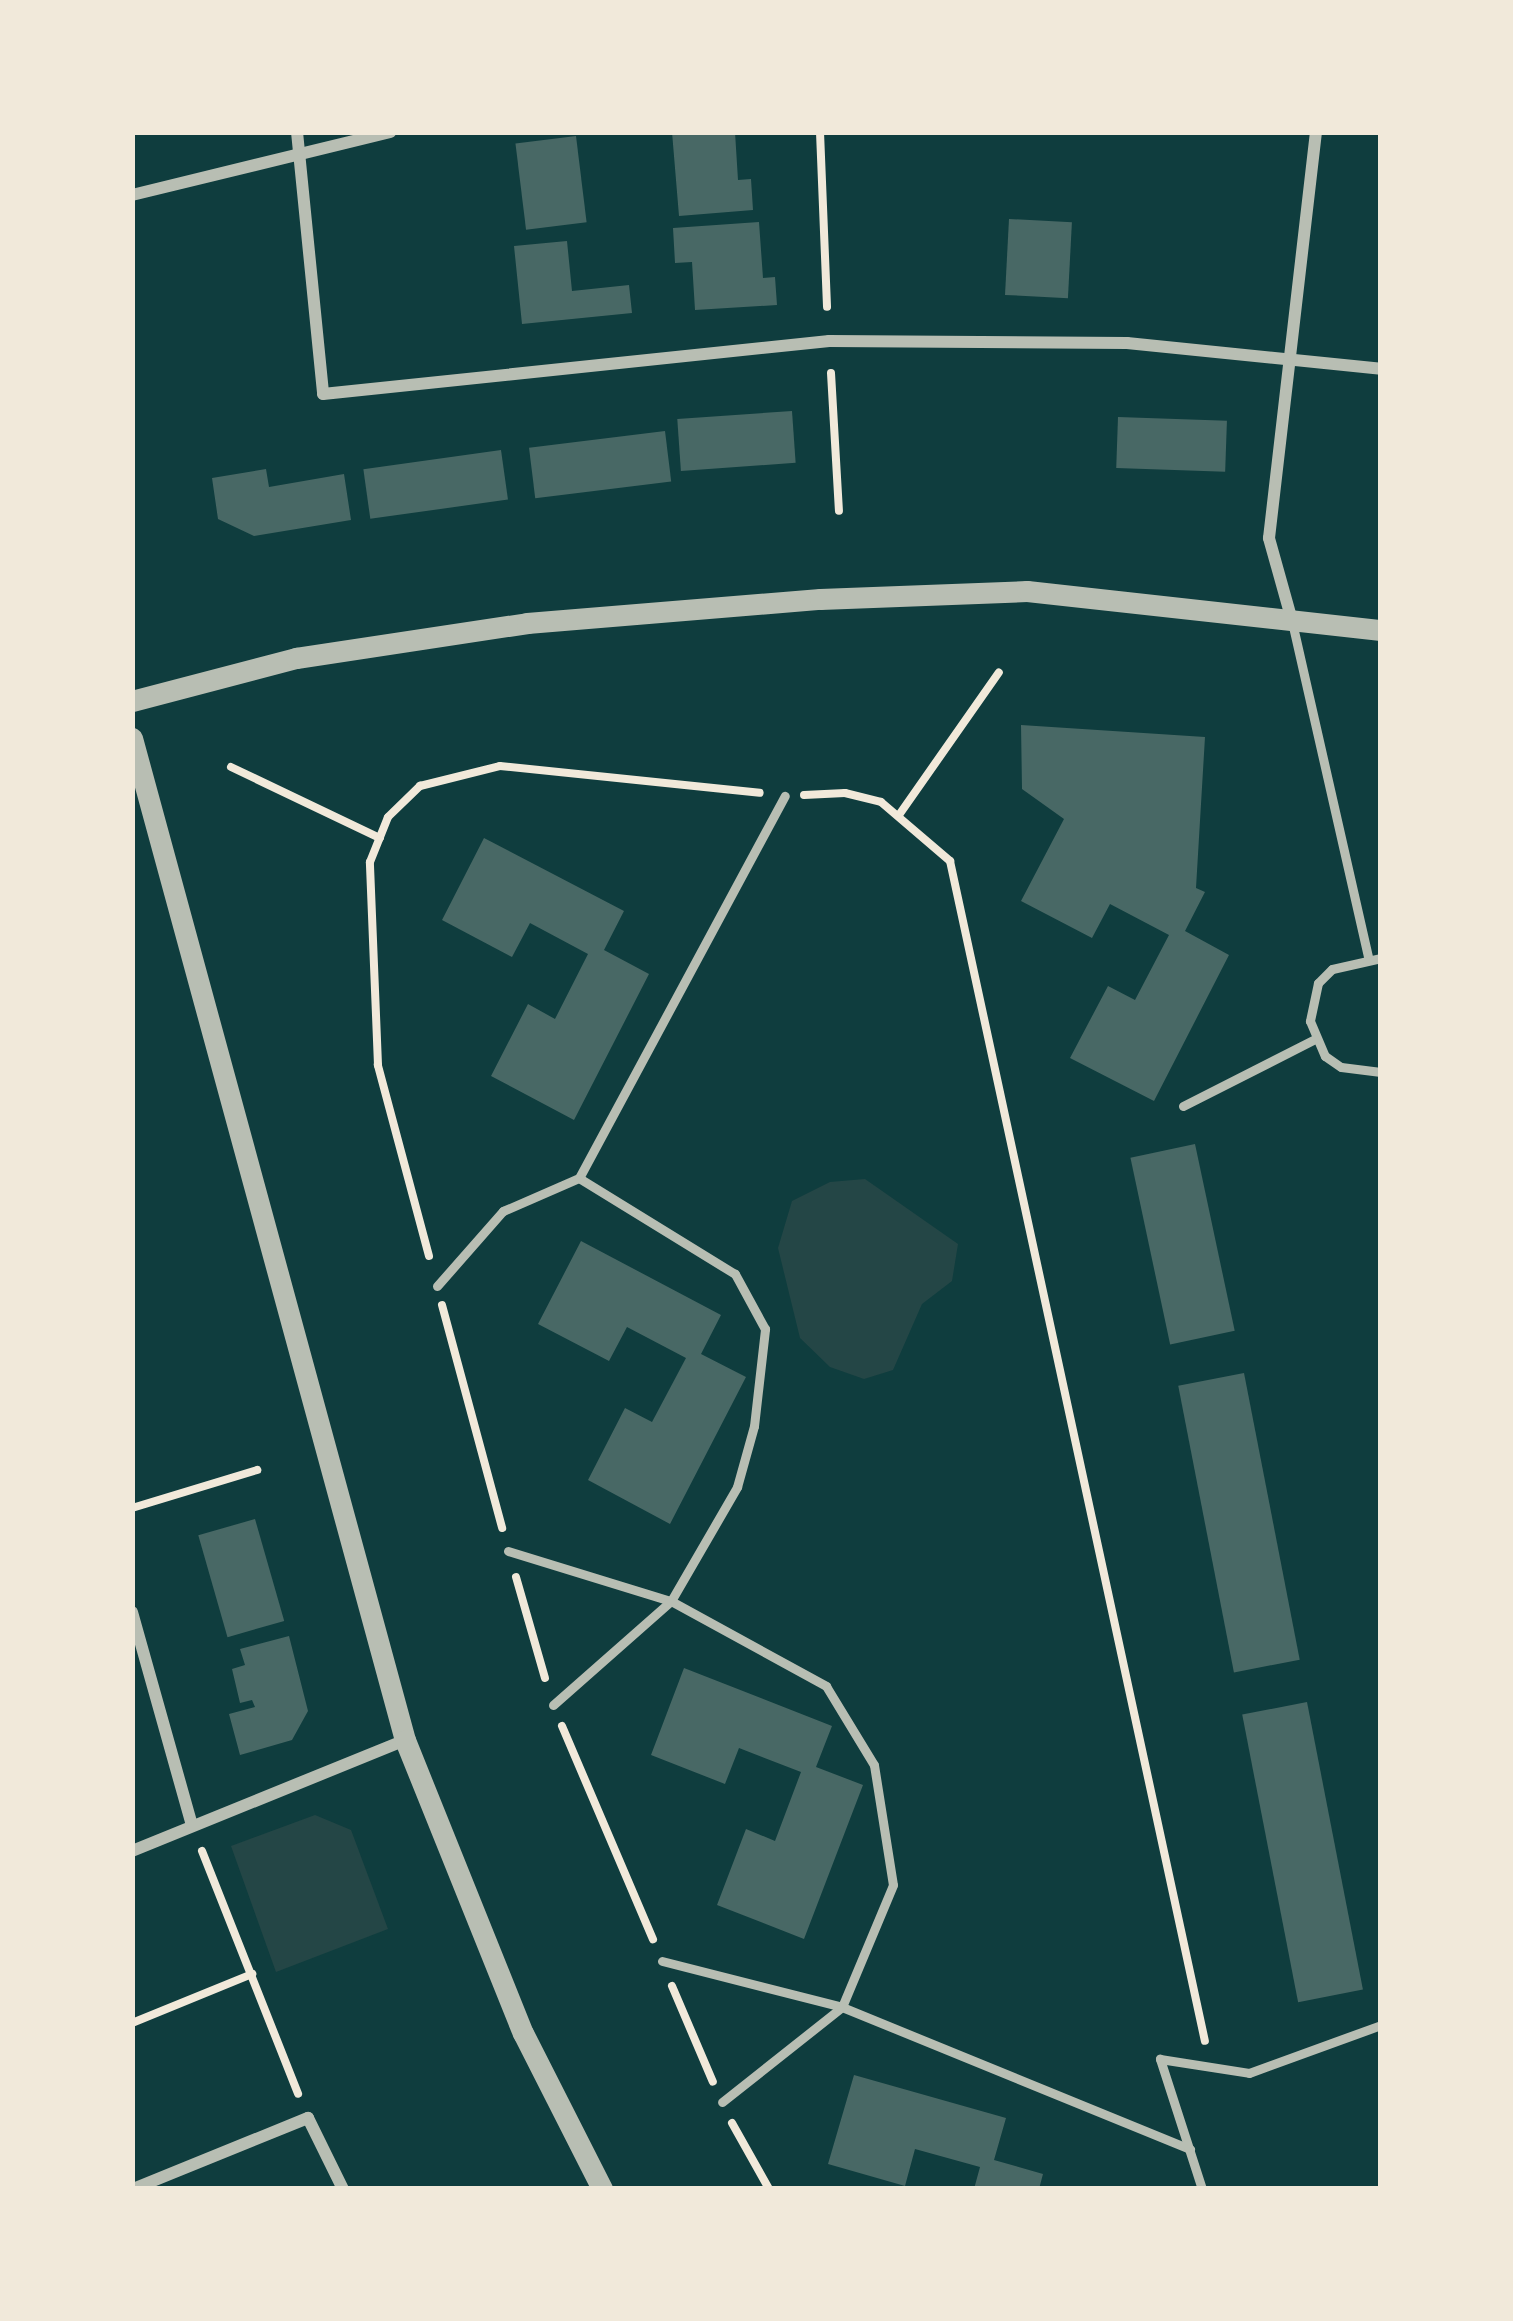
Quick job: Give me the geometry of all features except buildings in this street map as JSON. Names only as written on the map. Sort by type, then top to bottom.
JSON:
[{"type":"street","points":[[297,132],[322,394],[830,341],[1127,343],[1381,369]]},
{"type":"street","points":[[132,195],[390,132]]},
{"type":"street","points":[[1291,616],[1269,538],[1316,132]]},
{"type":"street","points":[[132,701],[296,658],[504,626],[820,599],[1027,591],[1291,616],[1381,630]]},
{"type":"street","points":[[132,738],[405,1740],[523,2032],[602,2189]]},
{"type":"street","points":[[132,1612],[193,1826]]},
{"type":"street","points":[[132,1851],[405,1740]]},
{"type":"street","points":[[133,2189],[308,2118],[343,2189]]},
{"type":"lane","points":[[1291,616],[1368,956]]},
{"type":"lane","points":[[437,1286],[503,1211],[579,1178],[785,796]]},
{"type":"lane","points":[[1380,1076],[1341,1067],[1315,1039],[1318,983],[1348,959],[1381,958]]},
{"type":"lane","points":[[1183,1106],[1315,1039]]},
{"type":"lane","points":[[553,1705],[671,1600],[737,1487],[754,1426],[765,1329],[735,1274],[579,1178]]},
{"type":"lane","points":[[508,1551],[671,1600],[826,1686],[874,1765],[893,1885],[842,2006],[722,2102]]},
{"type":"lane","points":[[662,1961],[842,2006],[1190,2149]]},
{"type":"lane","points":[[1202,2189],[1160,2059],[1249,2073],[1381,2025]]},
{"type":"path","points":[[820,132],[827,307]]},
{"type":"path","points":[[831,373],[839,511]]},
{"type":"path","points":[[899,815],[999,672]]},
{"type":"path","points":[[231,767],[380,838]]},
{"type":"path","points":[[132,1508],[257,1469]]},
{"type":"path","points":[[193,1826],[308,2118]]},
{"type":"path","points":[[132,2023],[252,1974]]},
{"type":"shaded area","points":[[865,1179],[958,1244],[952,1281],[922,1304],[893,1370],[864,1379],[830,1367],[800,1338],[778,1248],[792,1201],[830,1182]]},
{"type":"shaded area","points":[[315,1815],[351,1830],[388,1929],[276,1972],[231,1846]]}]
